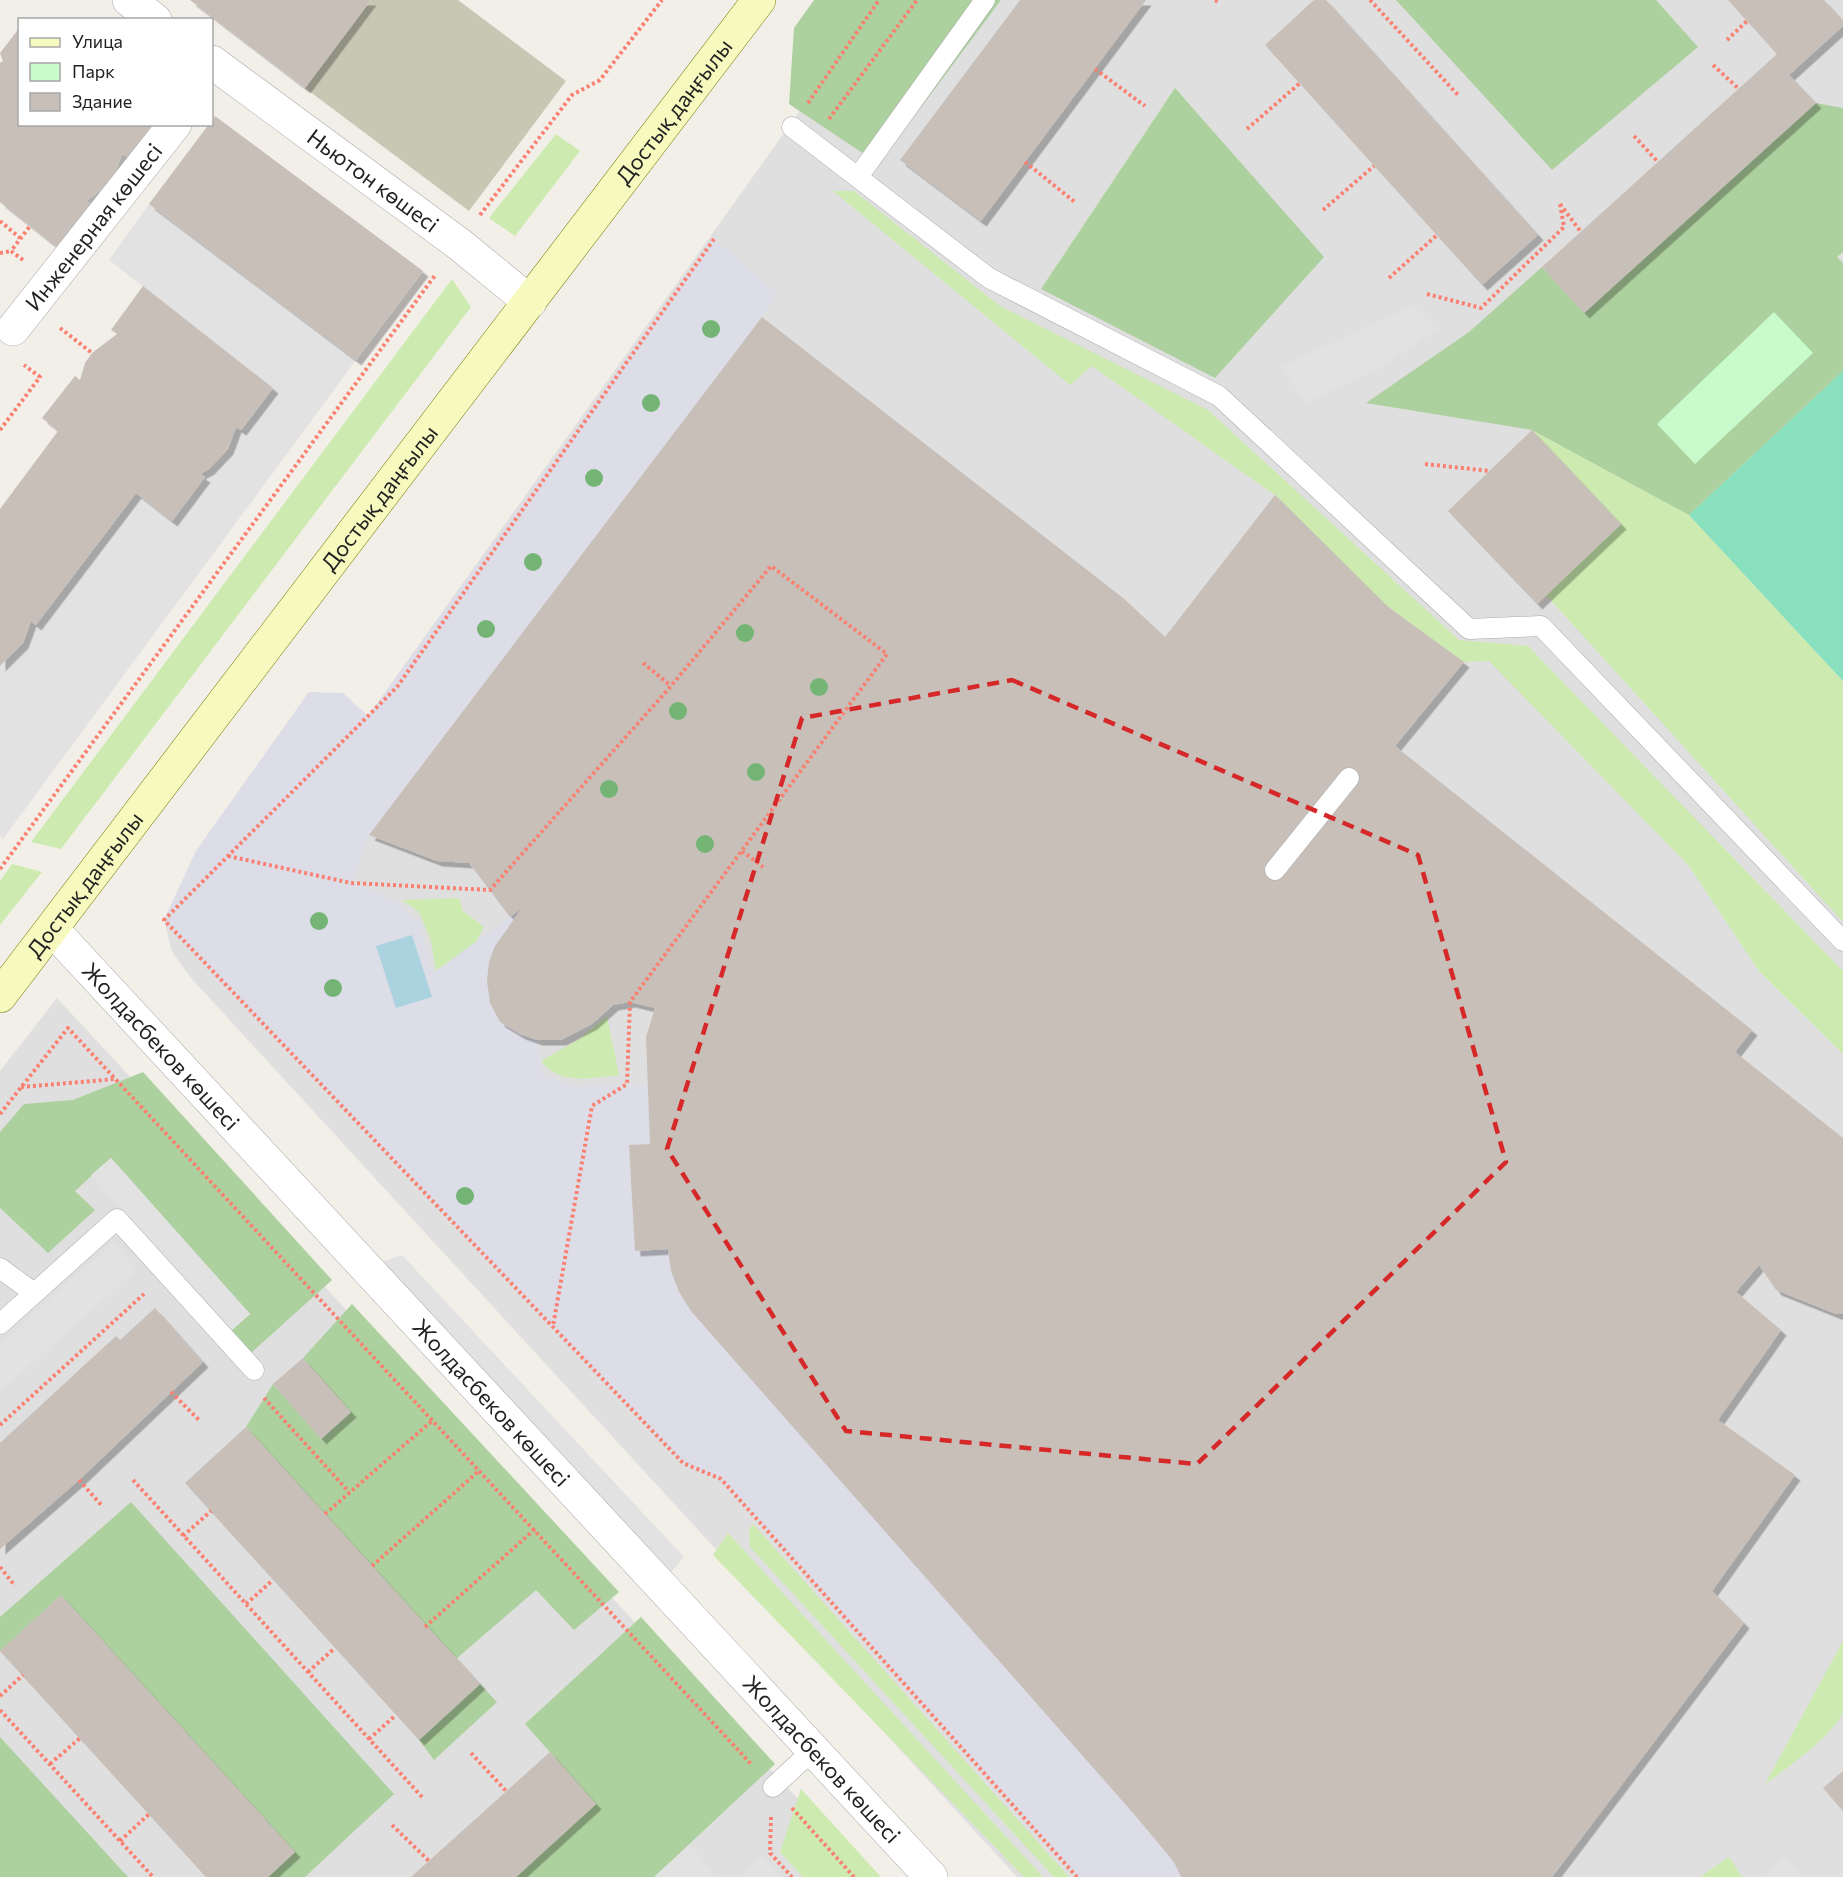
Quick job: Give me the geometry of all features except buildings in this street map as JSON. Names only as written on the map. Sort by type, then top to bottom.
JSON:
[{"type":"main road","name":"Достық даңғылы","points":[[0,996],[759,0]]},
{"type":"street","points":[[129,0],[152,18]]},
{"type":"street","name":"Ньютон көшесі","points":[[214,69],[459,244],[530,302]]},
{"type":"street","name":"Инженерная көшесі","points":[[14,344],[174,126]]},
{"type":"street","name":"Жолдасбеков көшесі","points":[[52,929],[931,1877]]},
{"type":"lane","points":[[858,177],[985,0]]},
{"type":"lane","points":[[792,128],[989,278],[1219,396],[1469,629],[1541,626],[1843,941]]},
{"type":"lane","points":[[1275,870],[1349,777]]},
{"type":"lane","points":[[0,1324],[117,1219],[254,1370]]},
{"type":"lane","points":[[0,1268],[34,1293]]},
{"type":"lane","points":[[773,1787],[813,1750]]},
{"type":"path","points":[[0,869],[459,244],[572,95],[600,80],[662,0]]},
{"type":"path","points":[[792,128],[879,0]]},
{"type":"path","points":[[825,124],[917,0]]},
{"type":"path","points":[[1370,0],[1458,95]]},
{"type":"path","points":[[1727,40],[1748,21]]},
{"type":"path","points":[[1713,65],[1738,89]]},
{"type":"path","points":[[1095,69],[1145,106]]},
{"type":"path","points":[[1247,129],[1300,83]]},
{"type":"path","points":[[1634,136],[1658,162]]},
{"type":"path","points":[[1025,162],[1076,203]]},
{"type":"path","points":[[1323,210],[1374,166]]},
{"type":"path","points":[[1427,294],[1481,308],[1564,227],[1560,204],[1581,232]]},
{"type":"path","points":[[0,221],[20,238]]},
{"type":"path","points":[[1389,278],[1437,235]]},
{"type":"path","points":[[714,239],[397,687],[164,920],[683,1463],[721,1479],[1077,1877]]},
{"type":"path","points":[[0,253],[11,251]]},
{"type":"path","points":[[0,430],[40,376],[14,344]]},
{"type":"path","points":[[1425,464],[1490,471]]},
{"type":"path","points":[[228,856],[351,883],[490,890],[671,686],[771,566],[886,654],[630,1002],[627,1084],[592,1106],[553,1327]]},
{"type":"path","points":[[643,663],[671,686]]},
{"type":"path","points":[[742,851],[763,867]]},
{"type":"path","points":[[0,1114],[69,1028],[535,1529],[854,1877]]},
{"type":"path","points":[[21,1087],[116,1079]]},
{"type":"path","points":[[0,1425],[167,1274]]},
{"type":"path","points":[[171,1392],[199,1420]]},
{"type":"path","points":[[261,1396],[350,1492]]},
{"type":"path","points":[[325,1514],[433,1419]]},
{"type":"path","points":[[372,1566],[480,1470]]},
{"type":"path","points":[[79,1480],[103,1507]]},
{"type":"path","points":[[133,1480],[422,1797]]},
{"type":"path","points":[[183,1536],[211,1511]]},
{"type":"path","points":[[425,1627],[535,1529]]},
{"type":"path","points":[[0,1567],[15,1586]]},
{"type":"path","points":[[246,1604],[273,1580]]},
{"type":"path","points":[[308,1672],[335,1648]]},
{"type":"path","points":[[0,1696],[23,1676]]},
{"type":"path","points":[[0,1710],[153,1877]]},
{"type":"path","points":[[369,1739],[396,1715]]},
{"type":"path","points":[[50,1764],[80,1738]]},
{"type":"path","points":[[471,1753],[506,1791]]},
{"type":"path","points":[[773,1787],[770,1853],[792,1877]]},
{"type":"path","points":[[120,1842],[149,1814]]},
{"type":"path","points":[[392,1825],[429,1861]]},
{"type":"highlighted area","points":[[1012,680],[1418,855],[1506,1162],[1197,1464],[846,1431],[667,1149],[802,718]]},
{"type":"shaded area","points":[[371,0],[458,0],[566,81],[469,211],[305,88]]},
{"type":"shaded area","points":[[879,0],[1843,0],[1843,1877],[1017,1877],[191,978],[172,952],[164,920],[196,851],[309,692],[368,716]]},
{"type":"shaded area","points":[[149,204],[356,360],[3,839],[0,836],[0,666],[23,643],[31,621],[36,624],[136,493],[172,521],[204,478],[200,474],[209,469],[228,449],[236,427],[242,430],[273,388],[109,260]]},
{"type":"shaded area","points":[[714,239],[777,293],[762,317],[369,835],[351,883],[390,898],[420,923],[433,973],[510,917],[469,863],[644,870],[522,908],[495,946],[489,962],[487,981],[490,1003],[500,1022],[520,1034],[537,1040],[541,1074],[578,1087],[648,1084],[650,1144],[629,1146],[635,1250],[668,1249],[679,1292],[691,1311],[1134,1814],[1174,1862],[1181,1877],[1077,1877],[721,1479],[683,1463],[164,920],[196,851],[309,692],[343,693],[368,716]]},
{"type":"shaded area","points":[[1414,305],[1437,329],[1377,369],[1306,403],[1281,367]]},
{"type":"shaded area","points":[[57,998],[870,1877],[0,1877],[0,1071]]},
{"type":"shaded area","points":[[111,1158],[250,1314],[231,1331],[91,1175]]},
{"type":"shaded area","points":[[113,1242],[136,1270],[0,1392],[0,1344]]},
{"type":"shaded area","points":[[402,1255],[684,1557],[660,1585],[366,1267]]},
{"type":"shaded area","points":[[690,1845],[716,1877],[654,1877]]},
{"type":"shaded area","points":[[762,1856],[781,1877],[740,1877]]},
{"type":"shaded area","points":[[1785,1856],[1802,1877],[1759,1877],[1765,1875]]},
{"type":"green space","points":[[814,0],[1001,0],[879,164],[789,104],[794,28]]},
{"type":"green space","points":[[1396,0],[1656,0],[1698,47],[1552,170]]},
{"type":"green space","points":[[1175,88],[1324,257],[1215,378],[1041,289]]},
{"type":"green space","points":[[1816,103],[1843,108],[1843,252],[1837,257],[1843,263],[1843,371],[1689,515],[1532,430],[1366,403],[1469,332],[1542,267],[1584,313]]},
{"type":"green space","points":[[556,134],[580,151],[515,236],[489,218]]},
{"type":"green space","points":[[833,191],[854,191],[1000,306],[1208,410],[1459,640],[1528,646],[1843,971],[1843,1054],[1759,971],[1689,866],[1489,661],[1464,662],[1387,606],[1275,495],[1092,366],[1070,385]]},
{"type":"green space","points":[[452,279],[471,307],[61,849],[31,842]]},
{"type":"green space","points":[[1774,312],[1813,353],[1695,464],[1657,424]]},
{"type":"green space","points":[[1843,371],[1843,681],[1689,515]]},
{"type":"green space","points":[[1532,430],[1689,515],[1843,681],[1843,922],[1546,595],[1621,524]]},
{"type":"green space","points":[[12,864],[42,872],[0,925],[0,881]]},
{"type":"green space","points":[[459,898],[463,911],[484,927],[448,994],[437,976],[431,941],[419,912],[402,900]]},
{"type":"green space","points":[[607,1016],[619,1075],[567,1077],[549,1069],[541,1061],[578,1040]]},
{"type":"green space","points":[[143,1072],[332,1280],[251,1353],[231,1331],[250,1314],[111,1158],[75,1191],[95,1210],[48,1253],[0,1208],[0,1132],[24,1104],[73,1100]]},
{"type":"green space","points":[[352,1304],[619,1592],[574,1630],[536,1590],[456,1659],[246,1427],[273,1384],[321,1439],[350,1413],[303,1358]]},
{"type":"green space","points":[[131,1502],[394,1794],[305,1877],[268,1877],[295,1852],[61,1595],[0,1651],[0,1617]]},
{"type":"green space","points":[[753,1524],[1069,1877],[1054,1877],[750,1547],[749,1530]]},
{"type":"green space","points":[[728,1533],[1043,1877],[1024,1877],[713,1555]]},
{"type":"green space","points":[[641,1617],[775,1764],[654,1877],[516,1877],[596,1804],[525,1724]]},
{"type":"green space","points":[[1843,1641],[1843,1711],[1831,1730],[1820,1741],[1765,1784]]},
{"type":"green space","points":[[480,1684],[497,1702],[434,1760],[419,1740]]},
{"type":"green space","points":[[0,1737],[128,1877],[0,1877]]},
{"type":"green space","points":[[801,1789],[881,1877],[803,1877],[780,1852]]},
{"type":"green space","points":[[1729,1857],[1742,1877],[1700,1877]]},
{"type":"water","points":[[412,935],[432,997],[396,1008],[376,946]]}]
